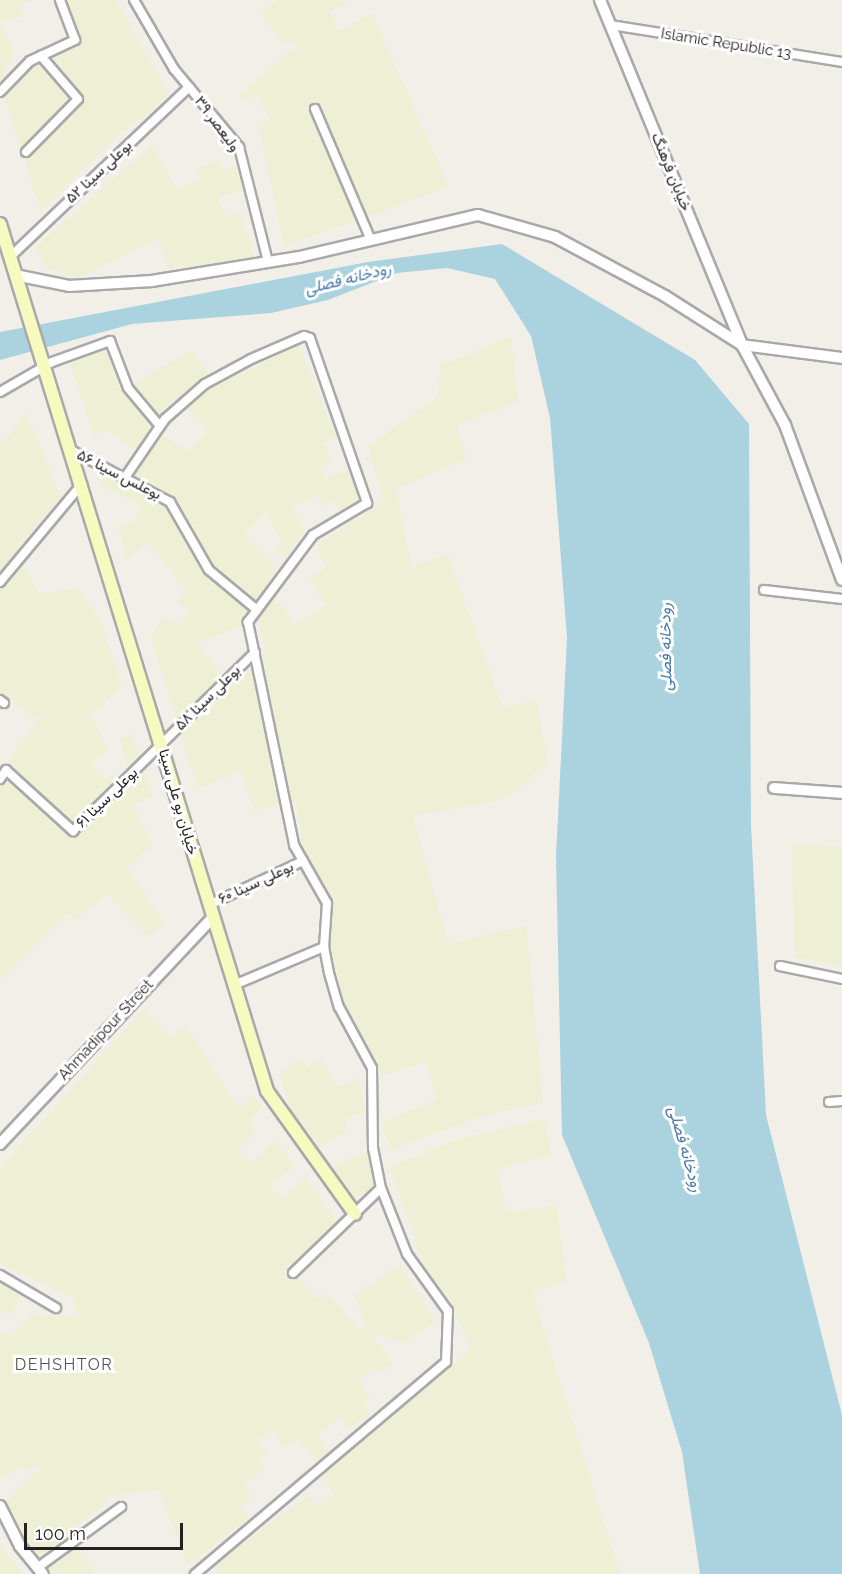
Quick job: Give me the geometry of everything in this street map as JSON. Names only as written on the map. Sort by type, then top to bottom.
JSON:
[{"type":"main road","name":"خیابان بو علی سینا","points":[[0,224],[42,369],[82,484],[267,1091],[355,1214]]},
{"type":"street","points":[[0,92],[41,56],[75,40],[60,0]]},
{"type":"street","name":"ولیعصر ۳۹","points":[[134,0],[189,87],[239,147],[268,262]]},
{"type":"street","name":"خیابان فرهنگ","points":[[600,0],[742,345],[785,425],[842,580]]},
{"type":"street","name":"Islamic Republic 13","points":[[611,25],[842,62]]},
{"type":"street","points":[[26,152],[78,99],[41,56]]},
{"type":"street","name":"بوعلی سینا ۵۲","points":[[10,256],[189,87]]},
{"type":"street","points":[[315,109],[370,238]]},
{"type":"street","points":[[15,275],[69,286],[152,281],[268,262],[478,215],[555,237],[665,296],[742,345],[842,358]]},
{"type":"street","points":[[126,476],[159,425],[184,400],[227,370],[304,336],[310,338],[367,503],[313,535],[248,622],[294,845],[327,903],[324,947],[339,1007],[372,1068],[373,1148],[381,1188],[407,1254],[448,1311],[446,1362],[195,1574]]},
{"type":"street","points":[[0,392],[42,369],[110,341],[128,388],[159,425]]},
{"type":"street","name":"بوعلس سینا ۵۶","points":[[70,450],[126,476],[170,502],[209,570],[257,610]]},
{"type":"street","points":[[0,582],[82,484]]},
{"type":"street","points":[[764,590],[842,599]]},
{"type":"street","name":"بوعلی سینا ۵۸","points":[[162,745],[255,652]]},
{"type":"street","name":"بوعلی سینا ۶۱","points":[[0,779],[6,770],[73,831],[162,745]]},
{"type":"street","points":[[774,788],[842,793]]},
{"type":"street","name":"بوعلی سینا ۶۰","points":[[211,911],[303,861]]},
{"type":"street","name":"Ahmadipour Street","points":[[0,1144],[211,911]]},
{"type":"street","points":[[234,986],[324,947]]},
{"type":"street","points":[[780,966],[842,979]]},
{"type":"street","points":[[829,1102],[842,1101]]},
{"type":"street","points":[[293,1273],[381,1188]]},
{"type":"street","points":[[0,1275],[56,1308]]},
{"type":"street","points":[[0,1506],[20,1546],[40,1571],[122,1507]]},
{"type":"green space","points":[[0,0],[32,0],[20,6],[24,16],[0,22]]},
{"type":"green space","points":[[63,0],[116,0],[169,95],[108,144],[41,212],[0,82],[0,22],[14,52],[3,74],[14,83],[42,56],[75,38]]},
{"type":"green space","points":[[279,0],[350,0],[330,13],[339,31],[372,13],[449,187],[284,246],[259,128],[270,118],[256,94],[243,102],[239,95],[298,45],[280,41],[260,13]]},
{"type":"green space","points":[[152,145],[177,190],[199,179],[195,170],[218,160],[223,171],[235,165],[244,189],[218,198],[224,216],[240,212],[254,257],[169,269],[158,239],[76,279],[46,267],[35,247]]},
{"type":"green space","points":[[511,336],[518,402],[457,424],[467,459],[395,489],[412,566],[448,555],[503,709],[536,699],[548,763],[506,799],[413,816],[448,944],[526,925],[543,1103],[482,1116],[391,1150],[382,1123],[437,1099],[425,1062],[380,1077],[346,1006],[329,940],[333,905],[303,848],[296,801],[254,810],[240,771],[198,789],[151,638],[164,616],[178,626],[190,614],[177,601],[186,591],[147,541],[127,560],[118,527],[135,521],[141,506],[102,485],[98,470],[126,484],[144,458],[104,428],[94,438],[70,362],[105,348],[123,389],[192,350],[216,386],[298,345],[336,436],[324,444],[332,461],[320,468],[324,479],[347,470],[359,499],[340,510],[334,500],[323,506],[318,495],[291,508],[305,530],[285,558],[276,552],[282,541],[266,512],[244,534],[277,570],[267,583],[295,625],[326,605],[309,578],[325,567],[316,546],[384,502],[368,446],[438,396],[440,366]],"holes":[[[177,397],[208,430],[189,452],[147,424]],[[258,617],[266,658],[232,686],[198,644]]]},
{"type":"green space","points":[[26,413],[61,496],[17,549],[38,594],[78,587],[103,627],[122,687],[91,715],[108,751],[91,764],[104,780],[112,774],[123,793],[133,783],[119,739],[132,734],[152,796],[133,806],[153,846],[127,867],[164,923],[149,937],[107,893],[76,921],[68,913],[0,981],[0,786],[15,767],[8,761],[38,719],[0,693],[0,445]]},
{"type":"green space","points":[[792,845],[842,847],[842,965],[795,958]]},
{"type":"green space","points":[[144,1009],[169,1038],[185,1025],[239,1108],[252,1095],[263,1107],[248,1122],[256,1131],[236,1151],[249,1164],[276,1141],[294,1166],[269,1186],[281,1199],[305,1178],[337,1221],[283,1271],[292,1283],[298,1278],[318,1299],[327,1294],[359,1329],[365,1323],[354,1295],[399,1265],[436,1320],[404,1343],[378,1334],[373,1338],[394,1363],[379,1374],[373,1367],[359,1379],[371,1398],[363,1405],[369,1414],[349,1429],[340,1416],[318,1435],[329,1451],[315,1462],[298,1439],[285,1448],[272,1429],[257,1440],[268,1453],[259,1461],[265,1469],[244,1485],[251,1496],[240,1506],[249,1518],[188,1565],[158,1489],[108,1496],[104,1505],[65,1534],[95,1574],[50,1574],[4,1503],[42,1467],[21,1468],[0,1479],[0,1331],[13,1336],[31,1314],[81,1318],[74,1308],[75,1299],[0,1264],[0,1168]]},
{"type":"green space","points":[[301,1057],[308,1068],[321,1058],[339,1087],[358,1077],[365,1113],[345,1118],[348,1130],[320,1147],[291,1111],[280,1073]]},
{"type":"green space","points":[[544,1119],[551,1155],[496,1169],[507,1212],[556,1206],[567,1281],[532,1292],[620,1574],[220,1574],[213,1566],[308,1495],[319,1506],[335,1494],[322,1477],[470,1350],[450,1297],[428,1277],[390,1167],[459,1139]]},
{"type":"green space","points":[[369,1151],[377,1184],[354,1200],[333,1166]]},
{"type":"green space","points":[[0,1282],[21,1296],[9,1316],[0,1310]]},
{"type":"green space","points":[[0,1542],[22,1574],[0,1574]]},
{"type":"water","name":"رودخانه فصلی","points":[[502,244],[695,360],[749,424],[751,825],[766,1115],[842,1415],[842,1574],[700,1574],[682,1452],[649,1343],[562,1135],[556,856],[567,638],[558,520],[550,418],[531,336],[495,279],[447,268],[397,273],[328,300],[271,313],[132,324],[0,360],[0,332],[368,262]]},
{"type":"district","name":"DEHSHTOR","points":[[64,1365]]}]
